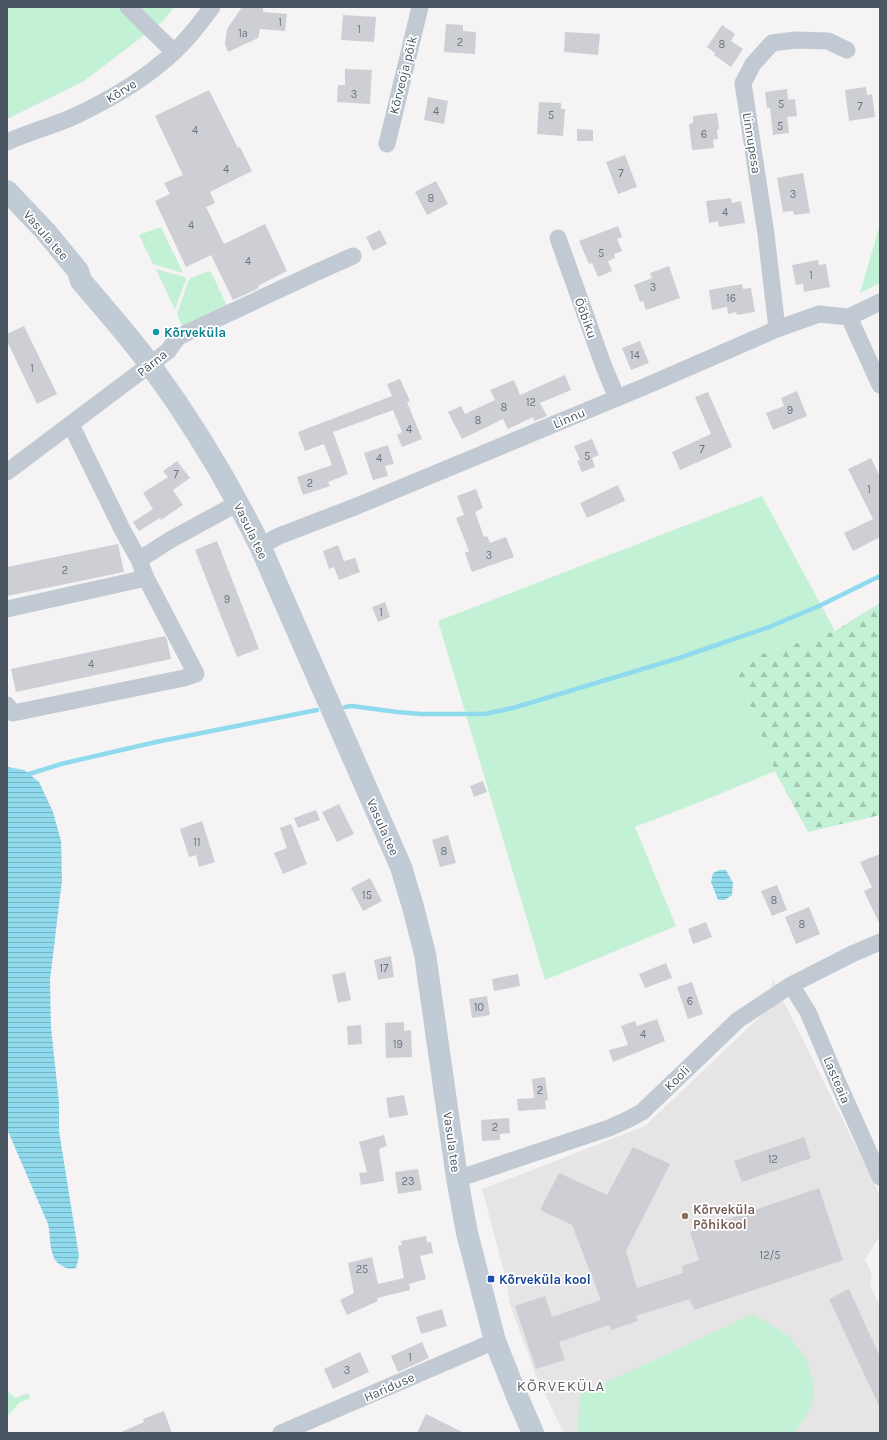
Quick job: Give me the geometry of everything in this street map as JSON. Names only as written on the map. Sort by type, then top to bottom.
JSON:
[{"type":"street","points":[[128,7],[174,52]]},
{"type":"street","name":"Kõrve","points":[[7,142],[74,116],[117,95],[148,74],[174,52],[195,30],[212,7]]},
{"type":"street","name":"Kõrveoja põik","points":[[387,144],[420,7]]},
{"type":"street","name":"Linnupesa","points":[[777,329],[766,234],[743,83],[753,64],[772,43],[796,40],[828,41],[847,50]]},
{"type":"street","name":"Vasula tee","points":[[7,192],[46,232],[78,271],[81,281]]},
{"type":"street","name":"Vasula tee","points":[[7,210],[71,276],[81,281],[150,365],[181,410],[238,503],[260,546],[403,874],[425,954],[457,1178],[467,1233],[495,1341],[533,1433]]},
{"type":"street","name":"Ööbiku","points":[[558,238],[604,367],[617,398]]},
{"type":"street","name":"Pärna","points":[[7,472],[168,351],[178,337],[353,256]]},
{"type":"street","points":[[880,302],[849,317],[880,385]]},
{"type":"street","name":"Linnu","points":[[260,546],[279,536],[358,506],[617,398],[777,329],[819,314],[849,317]]},
{"type":"street","points":[[7,705],[13,714],[184,678],[196,674],[146,578],[139,560],[122,529],[71,425]]},
{"type":"street","points":[[139,560],[170,540],[238,503]]},
{"type":"street","points":[[7,609],[146,578]]},
{"type":"street","name":"Kooli","points":[[457,1178],[609,1128],[642,1112],[738,1020],[791,985],[852,954],[880,942]]},
{"type":"street","name":"Lasteaia","points":[[791,985],[808,1012],[880,1177]]},
{"type":"street","name":"Hariduse","points":[[282,1433],[495,1341]]},
{"type":"shaded area","name":"Kõrveküla Põhikool","points":[[773,980],[880,1195],[880,1236],[865,1259],[872,1275],[870,1285],[880,1306],[880,1433],[564,1433],[536,1376],[510,1304],[506,1279],[482,1189],[645,1126],[766,1011]]},
{"type":"green space","points":[[7,7],[174,7],[163,21],[84,81],[7,119]]},
{"type":"green space","points":[[880,224],[880,283],[860,293]]},
{"type":"green space","points":[[161,227],[183,273],[153,264],[139,235]]},
{"type":"green space","points":[[156,269],[185,277],[186,279],[175,310]]},
{"type":"green space","points":[[208,271],[211,272],[227,306],[182,326],[177,314],[189,279]]},
{"type":"green space","points":[[762,496],[835,631],[734,663],[775,771],[635,827],[676,926],[545,980],[438,621]]},
{"type":"green space","points":[[880,603],[880,815],[808,832],[775,771],[734,663],[835,631]]},
{"type":"green space","points":[[753,1314],[789,1336],[806,1358],[814,1385],[812,1405],[795,1433],[579,1433],[577,1426],[581,1394]]},
{"type":"green space","points":[[7,1391],[16,1398],[28,1393],[30,1398],[19,1403],[7,1417]]},
{"type":"water","points":[[7,767],[24,770],[39,782],[53,812],[61,841],[62,880],[50,980],[51,1028],[59,1102],[59,1131],[79,1256],[76,1268],[73,1269],[64,1267],[55,1259],[51,1248],[48,1224],[7,1129]]},
{"type":"water","points":[[719,870],[726,870],[733,883],[732,895],[725,900],[718,900],[711,882],[713,873]]},
{"type":"building","points":[[242,7],[263,7],[263,12],[287,14],[285,31],[260,29],[258,38],[228,52],[225,44],[227,29]]},
{"type":"building","points":[[343,15],[376,17],[374,42],[341,40]]},
{"type":"building","points":[[446,24],[463,25],[463,31],[476,32],[475,54],[444,52]]},
{"type":"building","points":[[722,25],[735,34],[731,41],[743,49],[731,67],[714,55],[715,53],[707,47]]},
{"type":"building","points":[[565,32],[600,34],[598,55],[564,52]]},
{"type":"building","points":[[345,69],[372,70],[370,104],[337,102],[338,85],[345,85]]},
{"type":"building","points":[[866,87],[867,95],[872,94],[875,117],[849,121],[845,90]]},
{"type":"building","points":[[787,89],[788,100],[795,99],[797,116],[787,117],[789,133],[773,135],[770,108],[767,108],[765,92]]},
{"type":"building","points":[[209,90],[238,148],[240,147],[252,171],[210,192],[215,203],[206,207],[224,244],[265,224],[287,271],[258,286],[259,288],[233,300],[211,255],[186,267],[155,201],[170,194],[164,183],[183,175],[155,116]]},
{"type":"building","points":[[428,97],[448,101],[444,124],[424,120]]},
{"type":"building","points":[[539,102],[561,103],[561,109],[565,109],[563,136],[537,134]]},
{"type":"building","points":[[717,113],[719,129],[717,130],[718,139],[713,140],[714,148],[692,150],[689,124],[693,123],[693,116]]},
{"type":"building","points":[[577,129],[593,130],[593,141],[577,141]]},
{"type":"building","points":[[625,155],[637,187],[618,194],[606,162]]},
{"type":"building","points":[[803,173],[810,213],[794,215],[793,211],[783,212],[777,178]]},
{"type":"building","points":[[436,181],[448,204],[427,215],[415,192]]},
{"type":"building","points":[[731,198],[732,203],[741,201],[745,223],[719,227],[718,221],[709,223],[706,201]]},
{"type":"building","points":[[618,226],[622,237],[617,239],[622,251],[614,254],[615,258],[608,261],[612,271],[598,277],[592,263],[589,264],[579,241]]},
{"type":"building","points":[[380,230],[387,244],[373,251],[366,237]]},
{"type":"building","points":[[818,260],[819,265],[826,264],[830,287],[804,292],[803,284],[796,285],[792,265]]},
{"type":"building","points":[[669,266],[680,298],[646,310],[643,301],[640,302],[634,285],[652,278],[650,273]]},
{"type":"building","points":[[742,284],[743,289],[751,288],[755,312],[737,315],[736,312],[728,314],[727,307],[712,310],[709,290]]},
{"type":"building","points":[[24,326],[57,394],[37,404],[7,341],[7,334]]},
{"type":"building","points":[[640,341],[649,363],[631,370],[622,348]]},
{"type":"building","points":[[565,375],[571,390],[540,403],[547,416],[534,421],[533,417],[508,429],[503,419],[462,439],[448,412],[461,406],[465,414],[495,400],[490,390],[514,380],[520,395]]},
{"type":"building","points":[[400,379],[410,401],[407,402],[422,439],[402,447],[397,435],[402,432],[393,410],[333,432],[348,474],[328,482],[330,486],[303,495],[297,477],[332,465],[324,444],[305,451],[298,432],[392,396],[387,384]]},
{"type":"building","points":[[797,391],[807,416],[773,430],[766,413],[784,406],[781,398]]},
{"type":"building","points":[[708,392],[732,447],[680,470],[672,452],[711,434],[695,397]]},
{"type":"building","points":[[592,439],[599,455],[592,458],[595,467],[582,472],[577,461],[580,460],[574,446]]},
{"type":"building","points":[[388,445],[394,464],[385,466],[388,476],[373,480],[364,453]]},
{"type":"building","points":[[871,458],[880,477],[880,537],[853,551],[844,533],[873,519],[848,469]]},
{"type":"building","points":[[177,461],[190,478],[173,490],[183,505],[161,520],[160,518],[139,531],[133,522],[153,509],[143,493],[168,477],[163,471]]},
{"type":"building","points":[[618,485],[625,501],[587,518],[580,503]]},
{"type":"building","points":[[476,489],[483,508],[475,512],[484,537],[487,536],[490,543],[506,537],[514,557],[472,572],[465,553],[469,551],[456,518],[464,515],[457,496]]},
{"type":"building","points":[[217,541],[259,649],[237,657],[195,550]]},
{"type":"building","points":[[118,544],[124,572],[7,596],[7,567]]},
{"type":"building","points":[[338,545],[344,561],[355,558],[360,572],[339,580],[334,567],[329,569],[323,551]]},
{"type":"building","points":[[385,602],[390,617],[378,622],[372,607]]},
{"type":"building","points":[[165,636],[171,659],[16,692],[11,669]]},
{"type":"building","points":[[483,781],[487,792],[474,797],[470,786]]},
{"type":"building","points":[[339,804],[354,834],[337,842],[322,812]]},
{"type":"building","points":[[316,810],[320,820],[298,828],[294,818]]},
{"type":"building","points":[[202,821],[215,862],[199,867],[196,855],[189,857],[180,829]]},
{"type":"building","points":[[291,824],[307,864],[283,874],[274,853],[287,848],[280,828]]},
{"type":"building","points":[[448,835],[456,863],[440,867],[432,840]]},
{"type":"building","points":[[880,854],[880,925],[864,891],[872,887],[860,862]]},
{"type":"building","points":[[370,878],[382,901],[363,911],[351,888]]},
{"type":"building","points":[[777,885],[787,910],[772,916],[761,891]]},
{"type":"building","points":[[809,907],[820,934],[796,944],[785,917]]},
{"type":"building","points":[[706,922],[712,937],[693,944],[688,929]]},
{"type":"building","points":[[391,956],[394,977],[378,980],[374,960]]},
{"type":"building","points":[[666,963],[672,978],[645,988],[639,974]]},
{"type":"building","points":[[345,972],[351,1000],[338,1003],[332,975]]},
{"type":"building","points":[[518,974],[520,986],[494,991],[492,979]]},
{"type":"building","points":[[692,982],[703,1014],[688,1019],[677,987]]},
{"type":"building","points":[[487,996],[490,1015],[472,1018],[469,999]]},
{"type":"building","points":[[657,1019],[665,1041],[613,1062],[609,1050],[628,1045],[621,1026],[635,1021],[637,1026]]},
{"type":"building","points":[[404,1022],[404,1031],[411,1030],[412,1057],[386,1058],[385,1023]]},
{"type":"building","points":[[361,1025],[362,1044],[348,1045],[347,1026]]},
{"type":"building","points":[[545,1077],[548,1100],[545,1101],[546,1109],[518,1111],[517,1099],[534,1098],[532,1079]]},
{"type":"building","points":[[404,1095],[408,1115],[389,1118],[386,1098]]},
{"type":"building","points":[[509,1118],[510,1133],[500,1134],[500,1140],[482,1141],[481,1120]]},
{"type":"building","points":[[384,1135],[387,1146],[379,1149],[384,1181],[361,1185],[359,1173],[367,1172],[359,1142]]},
{"type":"building","points":[[804,1137],[811,1158],[742,1182],[734,1161]]},
{"type":"building","points":[[633,1147],[670,1164],[626,1251],[637,1288],[683,1273],[682,1266],[699,1260],[690,1232],[819,1188],[843,1260],[694,1310],[690,1299],[636,1316],[638,1321],[611,1330],[609,1325],[559,1342],[565,1360],[536,1369],[515,1306],[545,1296],[552,1317],[601,1300],[572,1225],[540,1210],[559,1173],[607,1195]]},
{"type":"building","points":[[418,1169],[422,1190],[398,1194],[395,1172]]},
{"type":"building","points":[[426,1236],[427,1242],[431,1242],[433,1253],[420,1256],[426,1279],[409,1284],[410,1290],[377,1298],[378,1301],[347,1315],[340,1300],[354,1293],[348,1263],[372,1257],[378,1284],[404,1278],[398,1246],[402,1245],[401,1241]]},
{"type":"building","points":[[849,1289],[880,1357],[880,1408],[829,1299]]},
{"type":"building","points":[[442,1309],[447,1326],[421,1334],[416,1317]]},
{"type":"building","points":[[422,1342],[429,1358],[398,1372],[391,1356]]},
{"type":"building","points":[[360,1352],[369,1372],[333,1389],[324,1369]]},
{"type":"building","points":[[164,1411],[172,1433],[119,1433],[144,1422],[143,1419]]},
{"type":"building","points":[[426,1414],[464,1433],[417,1433]]},
{"type":"waterway","points":[[345,707],[352,706],[421,714],[485,714],[513,708],[679,658],[769,627],[819,606],[880,576]]},
{"type":"waterway","points":[[29,774],[61,764],[156,742],[317,710]]},
{"type":"place","name":"Kõrveküla","points":[[156,332]]},
{"type":"place","name":"Kõrveküla Põhikool","points":[[685,1216]]},
{"type":"place","name":"Kõrveküla kool","points":[[491,1279]]},
{"type":"district","name":"KÕRVEKÜLA","points":[[561,1386]]}]
